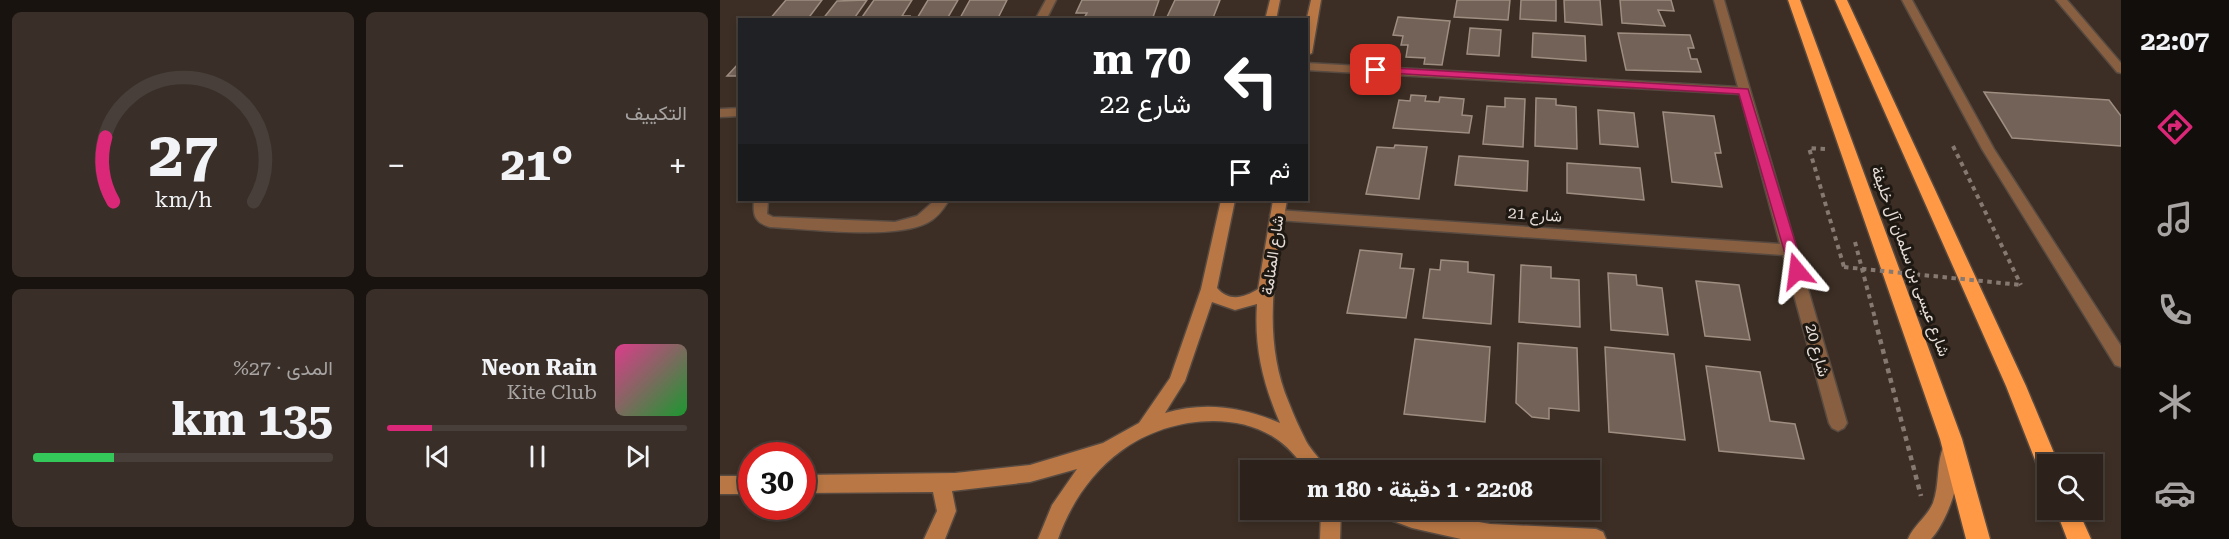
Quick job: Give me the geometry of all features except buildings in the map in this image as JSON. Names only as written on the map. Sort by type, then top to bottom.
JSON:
[{"type":"highway","name":"شارع عيسى بن سلمان آل خليفة","points":[[1794,0],[1951,439],[1977,539]]},
{"type":"highway","points":[[1841,0],[2016,386],[2044,454]]},
{"type":"highway","points":[[2071,520],[2079,539]]},
{"type":"street","points":[[1041,18],[1051,0]]},
{"type":"street","points":[[1270,18],[1275,0]]},
{"type":"street","points":[[1308,42],[1316,0]]},
{"type":"street","name":"شارع 20","points":[[1719,0],[1838,423]]},
{"type":"street","points":[[1907,0],[1988,148],[2121,360]]},
{"type":"street","points":[[2061,0],[2121,70]]},
{"type":"street","points":[[1308,66],[1744,91]]},
{"type":"street","points":[[720,113],[738,112]]},
{"type":"street","points":[[760,201],[760,216],[770,222],[895,227],[908,225],[928,216],[941,201]]},
{"type":"street","points":[[1146,427],[1177,381],[1209,289],[1228,201]]},
{"type":"street","name":"شارع 21","points":[[1279,207],[1791,250]]},
{"type":"street","name":"شارع المنامة","points":[[1279,207],[1264,293],[1266,354],[1271,377],[1301,447]]},
{"type":"street","points":[[1209,289],[1222,302],[1232,304],[1255,299],[1264,293]]},
{"type":"street","points":[[816,484],[938,482],[985,479],[1032,472],[1085,458],[1146,427],[1189,415],[1231,413],[1269,424],[1301,447],[1311,460]]},
{"type":"street","points":[[1924,534],[1946,497],[1951,439]]},
{"type":"street","points":[[1048,539],[1054,519],[1080,477],[1116,444]]},
{"type":"street","points":[[934,539],[946,518],[947,497],[938,482]]},
{"type":"street","points":[[720,485],[738,485]]},
{"type":"street","points":[[1330,539],[1331,520]]},
{"type":"street","points":[[1421,520],[1445,527],[1496,533],[1596,539]]},
{"type":"street","points":[[1476,539],[1496,533]]},
{"type":"path","points":[[1831,150],[1809,148],[1844,267],[2021,285],[1953,146]]},
{"type":"path","points":[[1852,231],[1924,534]]},
{"type":"route","points":[[1376,70],[1744,91],[1797,271]]}]
